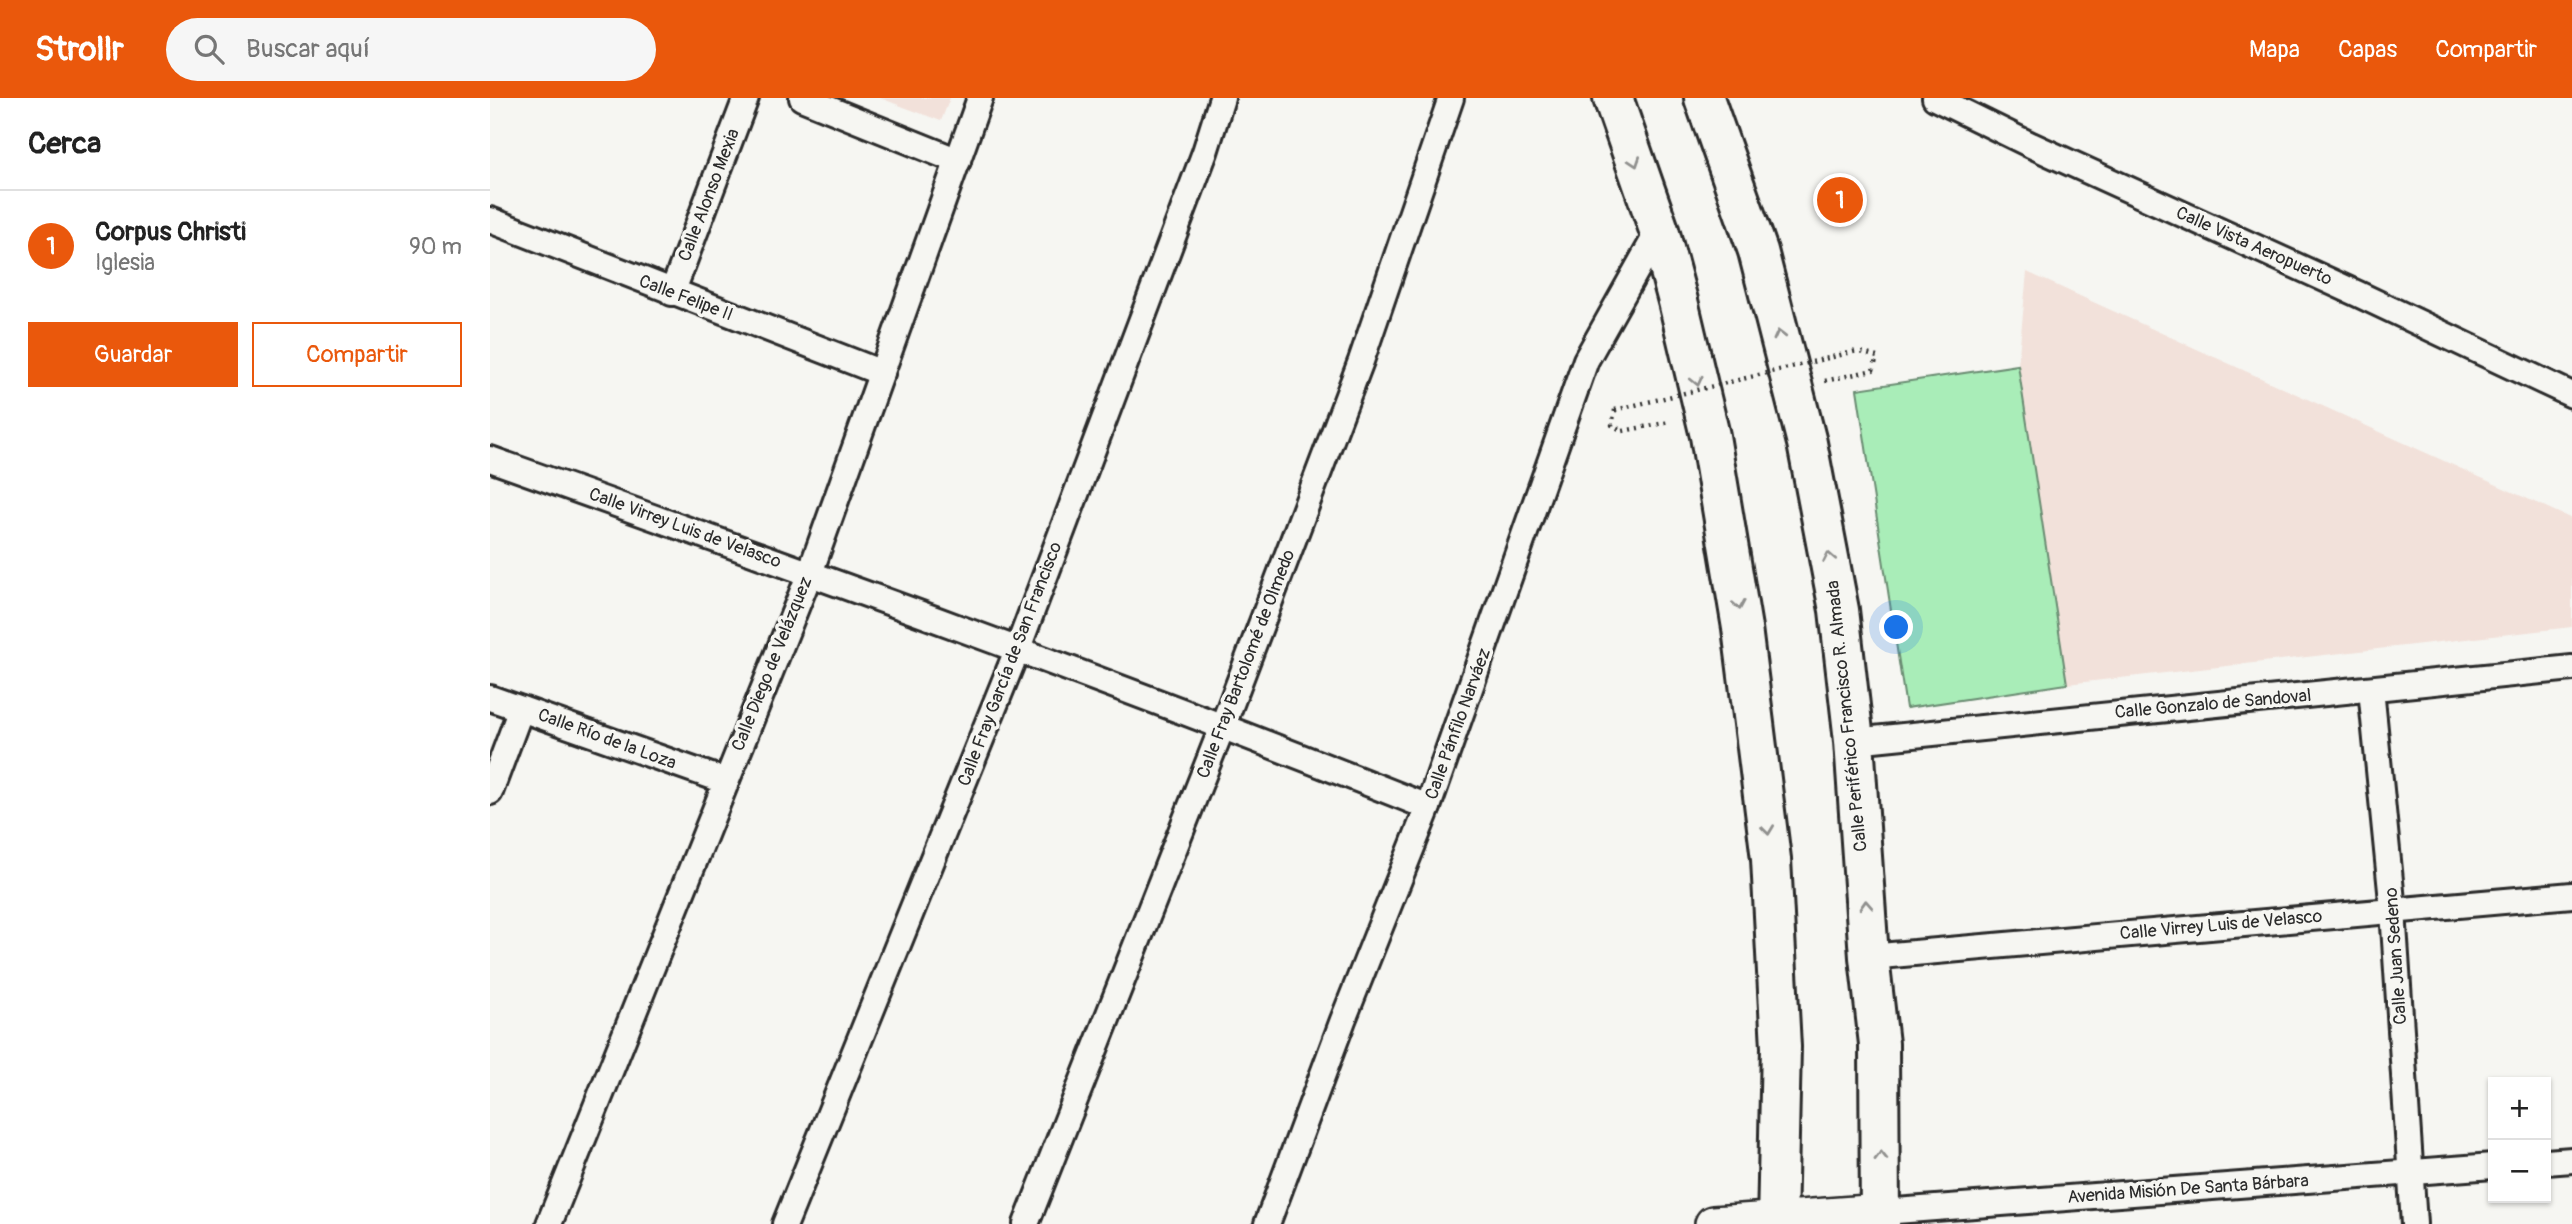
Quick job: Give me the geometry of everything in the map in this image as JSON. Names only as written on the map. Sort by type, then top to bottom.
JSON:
[{"type":"highway","points":[[1613,98],[1659,230],[1705,415],[1742,628],[1771,859],[1781,1047],[1778,1221]]},
{"type":"highway","name":"Calle Periférico Francisco R. Almada","points":[[1704,98],[1758,251],[1807,443],[1839,610],[1854,741],[1869,957],[1879,1044],[1881,1218]]},
{"type":"main road","points":[[1713,1224],[1881,1218]]},
{"type":"street","name":"Calle Alonso Mexia","points":[[672,293],[746,98]]},
{"type":"street","points":[[802,98],[958,161]]},
{"type":"street","name":"Calle Diego de Velázquez","points":[[549,1224],[724,781],[810,573],[980,98]]},
{"type":"street","name":"Calle Fray García de San Francisco","points":[[785,1224],[1018,648],[1205,152],[1222,98]]},
{"type":"street","name":"Calle Fray Bartolomé de Olmedo","points":[[1026,1224],[1223,725],[1361,361],[1451,98]]},
{"type":"street","name":"Calle Vista Aeropuerto","points":[[1935,98],[2572,395]]},
{"type":"street","name":"Calle Felipe II","points":[[490,220],[882,373]]},
{"type":"street","name":"Calle Pánfilo Narváez","points":[[1267,1224],[1343,1020],[1428,807],[1586,360],[1659,230]]},
{"type":"street","name":"Calle Virrey Luis de Velasco","points":[[490,459],[1018,648],[1223,725],[1428,807]]},
{"type":"street","name":"Calle Gonzalo de Sandoval","points":[[1854,741],[2572,668]]},
{"type":"street","name":"Calle Juan Sedeno","points":[[2371,689],[2393,911],[2414,1224]]},
{"type":"street","name":"Calle Río de la Loza","points":[[490,698],[724,781]]},
{"type":"street","points":[[490,792],[522,709]]},
{"type":"street","name":"Calle Virrey Luis de Velasco","points":[[1869,957],[2572,895]]},
{"type":"street","points":[[2551,1162],[2572,1160]]},
{"type":"street","name":"Avenida Misión De Santa Bárbara","points":[[1881,1218],[2488,1166]]},
{"type":"path","points":[[1705,415],[1623,430],[1612,425],[1615,411],[1857,351],[1877,357],[1873,370],[1793,388]]},
{"type":"shaded area","points":[[880,98],[950,98],[941,121]]},
{"type":"shaded area","points":[[2027,272],[2572,519],[2572,627],[2067,684],[2018,365]]},
{"type":"green space","points":[[2018,365],[2067,684],[1906,708],[1857,389]]},
{"type":"place","name":"Corpus Christi","points":[[1840,200]]}]
